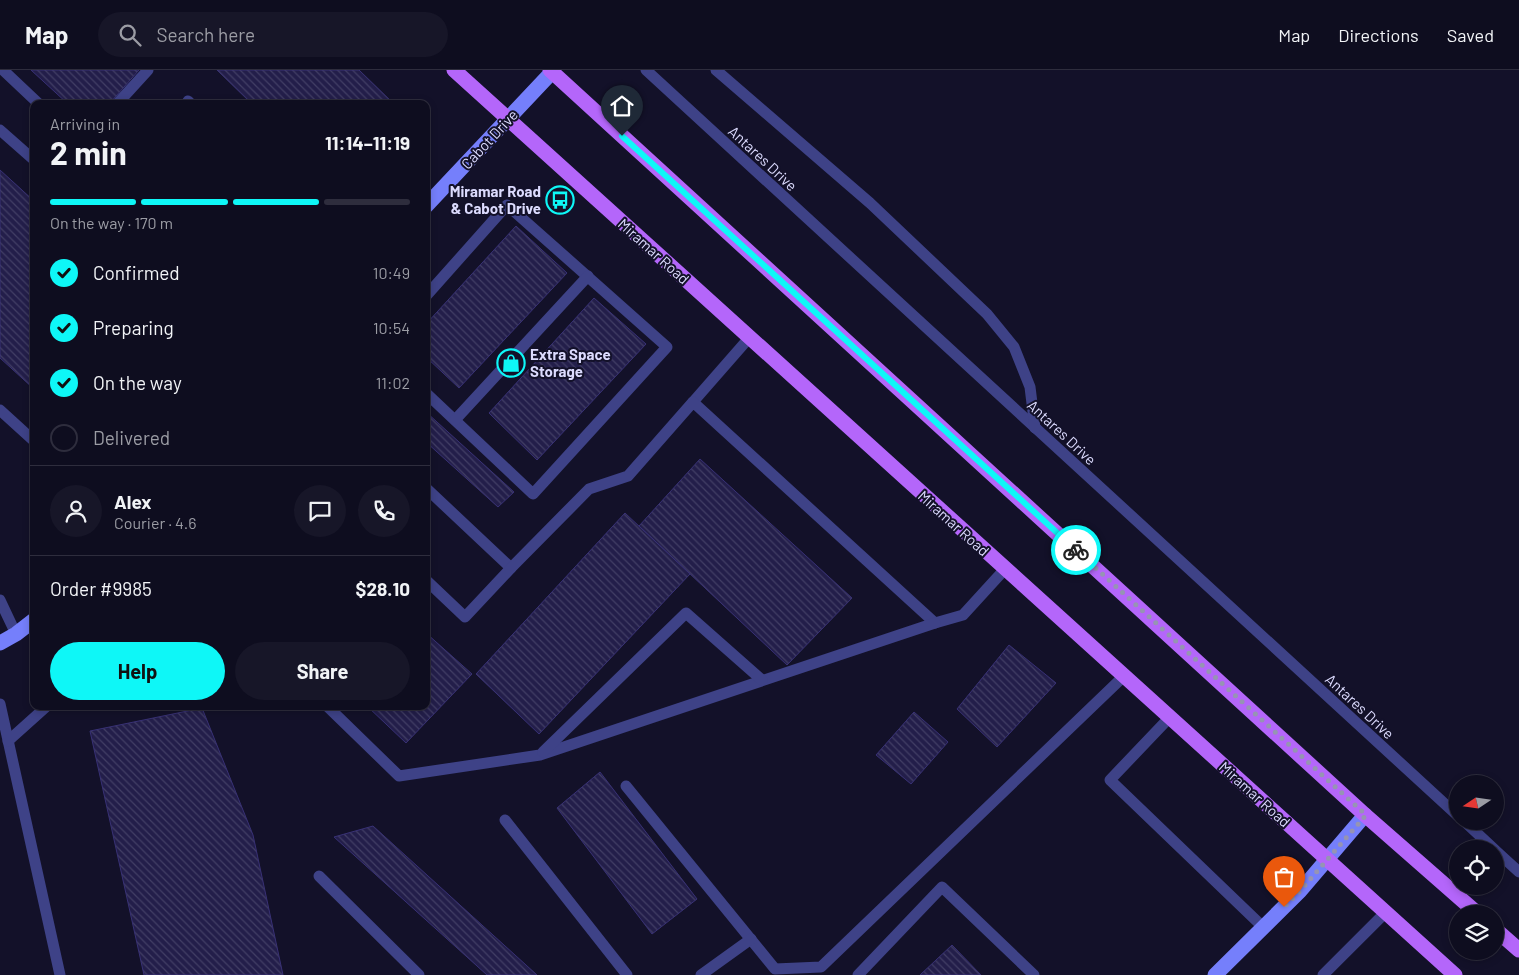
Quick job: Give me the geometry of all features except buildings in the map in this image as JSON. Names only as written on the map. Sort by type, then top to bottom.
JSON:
[{"type":"main road","name":"Miramar Road","points":[[454,70],[1455,975]]},
{"type":"main road","points":[[551,71],[1366,815],[1468,905]]},
{"type":"main road","points":[[1504,937],[1519,950]]},
{"type":"street","name":"Cabot Drive","points":[[430,202],[551,71]]},
{"type":"street","points":[[0,643],[30,623]]},
{"type":"street","points":[[1215,975],[1300,891],[1366,815]]},
{"type":"lane","points":[[2,70],[35,100]]},
{"type":"lane","points":[[121,100],[148,70]]},
{"type":"lane","name":"Antares Drive","points":[[646,70],[1449,808]]},
{"type":"lane","points":[[716,70],[870,203],[987,314],[1014,347],[1030,387],[1035,428]]},
{"type":"lane","points":[[0,130],[30,156]]},
{"type":"lane","points":[[430,292],[507,205],[667,347],[533,494],[430,397]]},
{"type":"lane","points":[[455,420],[588,276]]},
{"type":"lane","points":[[430,584],[465,617],[589,489],[628,476],[749,338]]},
{"type":"lane","points":[[694,402],[935,623]]},
{"type":"lane","points":[[0,410],[30,437]]},
{"type":"lane","points":[[430,492],[511,568]]},
{"type":"lane","points":[[331,710],[399,776],[540,755],[963,615],[1005,568]]},
{"type":"lane","points":[[0,600],[16,634]]},
{"type":"lane","points":[[540,755],[686,613],[762,680]]},
{"type":"lane","points":[[626,786],[775,969],[821,967],[1124,676]]},
{"type":"lane","points":[[0,704],[60,975]]},
{"type":"lane","points":[[8,742],[43,710]]},
{"type":"lane","points":[[1170,717],[1110,780],[1263,927]]},
{"type":"lane","points":[[506,820],[627,975]]},
{"type":"lane","points":[[1474,830],[1484,840]]},
{"type":"lane","points":[[1504,858],[1519,872]]},
{"type":"lane","points":[[319,876],[419,975]]},
{"type":"lane","points":[[858,975],[942,887],[1034,975]]},
{"type":"lane","points":[[1324,975],[1386,912]]},
{"type":"lane","points":[[702,975],[750,939]]},
{"type":"way so far","points":[[1076,550],[1366,815],[1284,907]]},
{"type":"place","name":"Miramar Road & Cabot Drive","points":[[560,200]]},
{"type":"place","name":"Extra Space Storage","points":[[511,363]]},
{"type":"route","points":[[622,136],[1076,550]]}]
